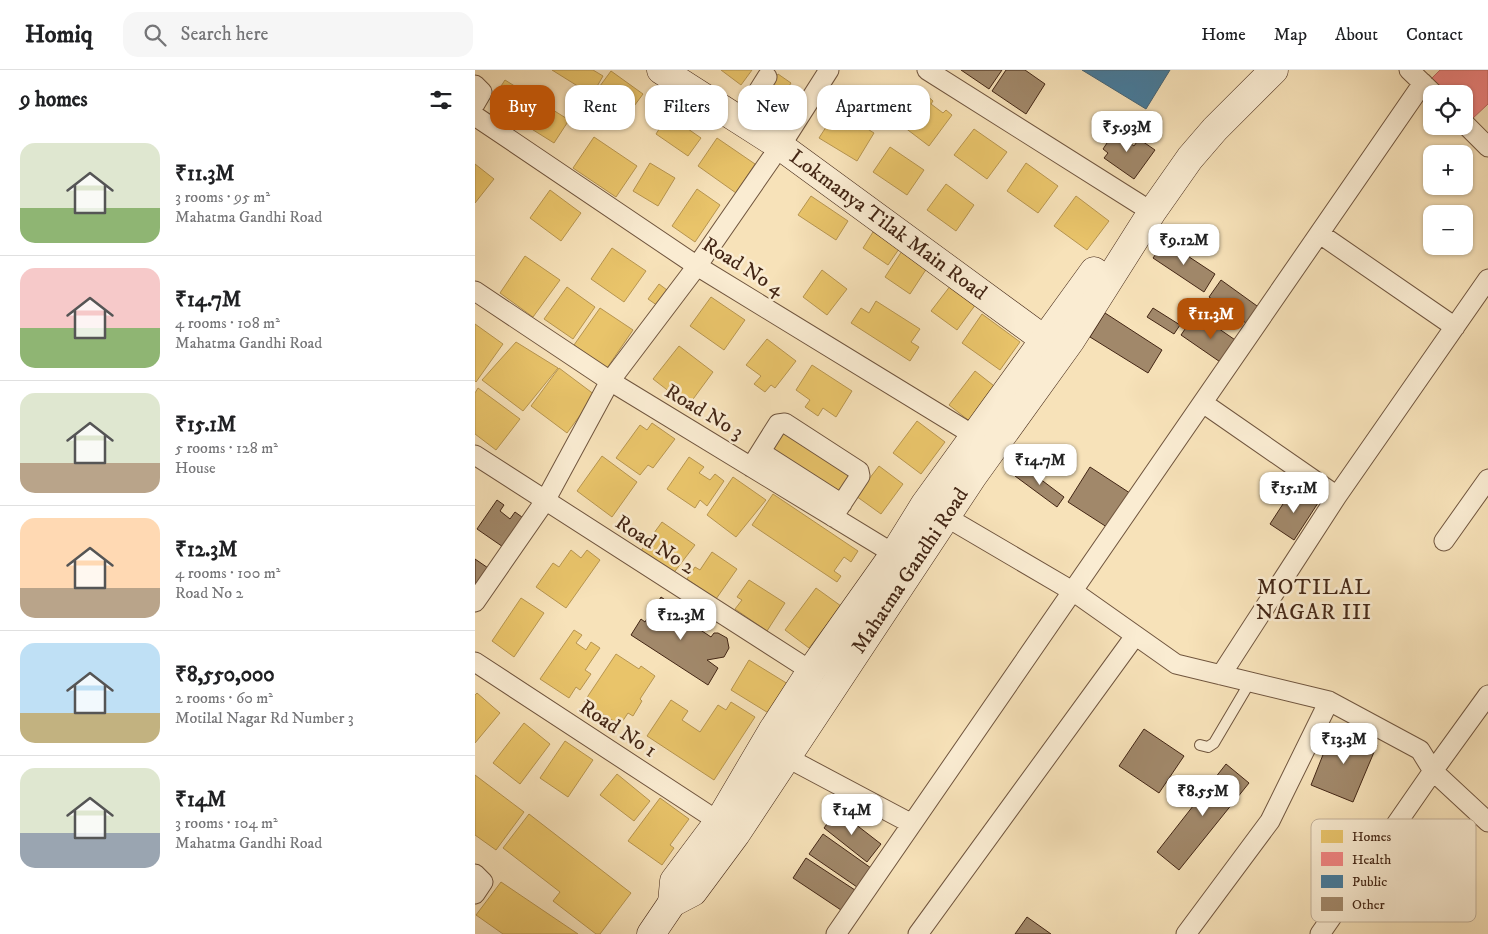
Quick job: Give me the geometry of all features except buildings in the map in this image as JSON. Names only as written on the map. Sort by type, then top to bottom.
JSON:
[{"type":"main road","name":"Lokmanya Tilak Main Road","points":[[661,70],[738,113]]},
{"type":"main road","name":"Lokmanya Tilak Main Road","points":[[681,70],[738,112]]},
{"type":"main road","name":"Mahatma Gandhi Road","points":[[727,827],[786,757],[935,510],[1057,340],[1146,209],[1191,136],[1215,108],[1253,70]]},
{"type":"main road","name":"Mahatma Gandhi Road","points":[[1146,209],[1215,129],[1274,70]]},
{"type":"main road","name":"Lokmanya Tilak Main Road","points":[[766,130],[1057,340]]},
{"type":"main road","name":"Mahatma Gandhi Road","points":[[651,934],[672,904],[693,892],[727,827],[772,731],[811,672],[904,560]]},
{"type":"street","points":[[475,602],[545,501],[610,381],[697,266],[784,141],[829,70]]},
{"type":"street","points":[[927,70],[1146,209]]},
{"type":"street","points":[[1409,70],[1425,85]]},
{"type":"street","points":[[762,85],[767,77]]},
{"type":"street","points":[[475,85],[482,92],[475,104]]},
{"type":"street","points":[[836,934],[1320,234],[1423,97]]},
{"type":"street","name":"Road No 4","points":[[475,116],[697,266],[983,442]]},
{"type":"street","points":[[1320,234],[1455,326]]},
{"type":"street","points":[[1221,675],[1337,496],[1488,279]]},
{"type":"street","name":"Road No 3","points":[[475,290],[610,381],[751,467],[837,510],[904,560]]},
{"type":"street","points":[[1203,403],[1337,496]]},
{"type":"street","points":[[751,467],[778,424],[785,423],[859,471],[859,476],[837,510],[767,456]]},
{"type":"street","name":"Road No 2","points":[[475,455],[811,672]]},
{"type":"street","points":[[1444,541],[1488,480]]},
{"type":"street","points":[[935,510],[1074,592],[1175,664],[1329,701],[1420,750],[1433,771],[1488,822]]},
{"type":"street","points":[[918,934],[1135,636]]},
{"type":"street","name":"Road No 1","points":[[475,662],[727,827]]},
{"type":"street","points":[[1400,819],[1488,695]]},
{"type":"street","points":[[1186,934],[1271,821],[1329,701]]},
{"type":"street","points":[[786,757],[912,824]]},
{"type":"street","points":[[475,874],[483,882],[475,894]]},
{"type":"street","points":[[1321,934],[1329,922]]},
{"type":"lane","points":[[1200,745],[1208,747],[1214,743],[1250,682]]},
{"type":"district","name":"MOTILAL NAGAR III","points":[[1314,600]]}]
